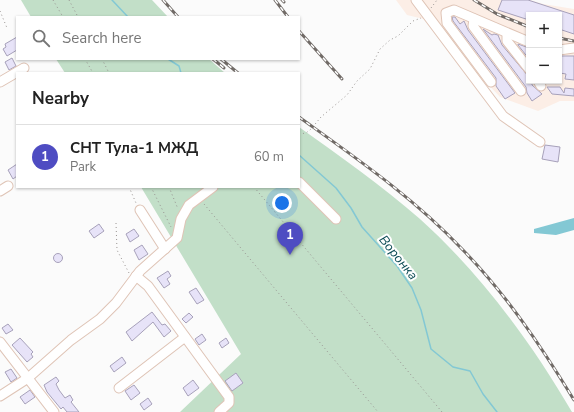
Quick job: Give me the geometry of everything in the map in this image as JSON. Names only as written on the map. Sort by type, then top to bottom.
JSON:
[{"type":"street","points":[[416,0],[428,13],[503,116],[540,142]]},
{"type":"street","points":[[491,82],[446,23],[446,14],[454,10],[526,41]]},
{"type":"street","points":[[474,19],[473,26],[521,91]]},
{"type":"street","points":[[507,34],[508,41],[526,65]]},
{"type":"street","points":[[562,50],[574,48]]},
{"type":"street","points":[[17,72],[24,68]]},
{"type":"street","points":[[0,82],[16,73]]},
{"type":"street","points":[[300,183],[336,219]]},
{"type":"street","points":[[0,191],[8,186]]},
{"type":"street","points":[[0,396],[28,378],[71,340],[100,319],[116,303],[135,278],[177,238],[181,219],[189,205],[212,188]]},
{"type":"street","points":[[140,210],[165,250]]},
{"type":"street","points":[[135,278],[148,286],[229,397],[229,403],[219,412]]},
{"type":"street","points":[[119,388],[185,337]]},
{"type":"street","points":[[0,342],[54,412]]},
{"type":"path","points":[[54,0],[62,16]]},
{"type":"path","points":[[69,0],[77,16]]},
{"type":"path","points":[[300,134],[306,134],[321,117],[347,95],[357,81],[370,70],[380,49],[390,40],[398,36],[413,21],[424,18],[437,0]]},
{"type":"path","points":[[0,11],[7,28]]},
{"type":"path","points":[[86,60],[92,72]]},
{"type":"path","points":[[102,60],[108,72]]},
{"type":"path","points":[[129,188],[140,210]]},
{"type":"path","points":[[152,188],[177,238]]},
{"type":"path","points":[[169,188],[181,219]]},
{"type":"path","points":[[255,188],[442,412]]},
{"type":"path","points":[[199,198],[378,412]]},
{"type":"path","points":[[116,223],[118,252],[135,278]]},
{"type":"shaded area","points":[[396,0],[530,0],[543,4],[574,9],[574,101],[560,101],[538,111],[500,97],[428,20],[407,15]]},
{"type":"green space","points":[[21,0],[152,0],[167,16],[30,16]]},
{"type":"green space","points":[[57,60],[210,60],[224,72],[64,72]]},
{"type":"green space","points":[[300,128],[391,195],[442,240],[464,263],[504,310],[540,360],[572,412],[180,412],[241,354],[142,188],[300,188]]},
{"type":"water","points":[[574,218],[574,230],[556,235],[534,233],[534,229]]},
{"type":"building","points":[[502,0],[528,0],[574,15],[574,34],[562,30],[562,12],[526,12],[526,19],[498,10]]},
{"type":"building","points":[[452,17],[455,17],[460,24],[464,21],[468,30],[515,93],[505,99],[496,86],[496,78],[453,21]]},
{"type":"building","points":[[483,29],[492,35],[498,35],[502,45],[526,73],[526,84],[532,84],[542,94],[532,101],[527,93],[526,87]]},
{"type":"building","points":[[16,38],[16,51],[7,56],[3,49],[6,47],[5,44]]},
{"type":"building","points":[[518,45],[526,47],[526,55]]},
{"type":"building","points":[[562,56],[574,56],[574,80],[565,79],[566,74],[562,73]]},
{"type":"building","points":[[12,58],[16,66],[9,70],[5,62]]},
{"type":"building","points":[[547,87],[560,87],[564,93],[565,88],[574,89],[574,96],[552,94]]},
{"type":"building","points":[[545,145],[560,147],[558,162],[542,159]]},
{"type":"building","points":[[16,165],[16,177],[13,179],[8,170]]},
{"type":"building","points":[[99,224],[104,231],[94,238],[89,231]]},
{"type":"building","points":[[134,229],[139,236],[130,242],[126,234]]},
{"type":"building","points":[[142,245],[148,254],[139,260],[134,250]]},
{"type":"building","points":[[58,253],[63,258],[58,263],[53,258]]},
{"type":"building","points":[[168,271],[171,276],[167,279],[170,284],[164,288],[157,278]]},
{"type":"building","points":[[196,288],[204,300],[197,304],[189,292]]},
{"type":"building","points":[[152,312],[162,325],[165,324],[171,331],[164,337],[153,322],[132,341],[126,332]]},
{"type":"building","points":[[189,313],[193,317],[186,323],[182,319]]},
{"type":"building","points":[[8,324],[13,330],[6,334],[2,328]]},
{"type":"building","points":[[202,334],[206,340],[199,345],[195,339]]},
{"type":"building","points":[[20,338],[33,352],[31,354],[33,357],[27,362],[12,345]]},
{"type":"building","points":[[226,338],[229,343],[222,348],[219,343]]},
{"type":"building","points":[[122,357],[126,363],[114,372],[110,366]]},
{"type":"building","points":[[11,369],[17,378],[11,382],[5,372]]},
{"type":"building","points":[[236,373],[243,383],[232,391],[225,381]]},
{"type":"building","points":[[56,377],[59,381],[56,384],[59,390],[65,398],[70,395],[73,400],[71,402],[79,412],[67,412],[63,407],[61,409],[47,392],[44,385]]},
{"type":"building","points":[[193,380],[199,388],[188,396],[183,388]]},
{"type":"building","points":[[134,385],[140,393],[131,400],[125,391]]},
{"type":"building","points":[[30,390],[35,397],[25,404],[20,397]]},
{"type":"building","points":[[148,398],[152,404],[144,410],[140,404]]},
{"type":"waterway","name":"Воронка","points":[[112,0],[127,16]]},
{"type":"waterway","name":"Воронка","points":[[170,60],[179,66],[181,72]]},
{"type":"waterway","name":"Воронка","points":[[300,156],[336,188],[351,208],[362,227],[397,266],[412,288],[421,310],[431,349],[453,367],[470,371],[483,394],[497,412]]},
{"type":"railway","points":[[163,0],[177,16]]},
{"type":"railway","points":[[275,0],[287,16]]},
{"type":"railway","points":[[474,0],[497,14],[526,26]]},
{"type":"railway","points":[[300,32],[342,79]]},
{"type":"railway","points":[[562,39],[574,41]]},
{"type":"railway","points":[[214,60],[224,68]]},
{"type":"railway","points":[[222,60],[237,72]]},
{"type":"railway","points":[[300,118],[384,179],[444,230],[478,266],[508,302],[549,360],[574,400]]},
{"type":"place","name":"СНТ Тула-1 МЖД","points":[[290,255]]}]
